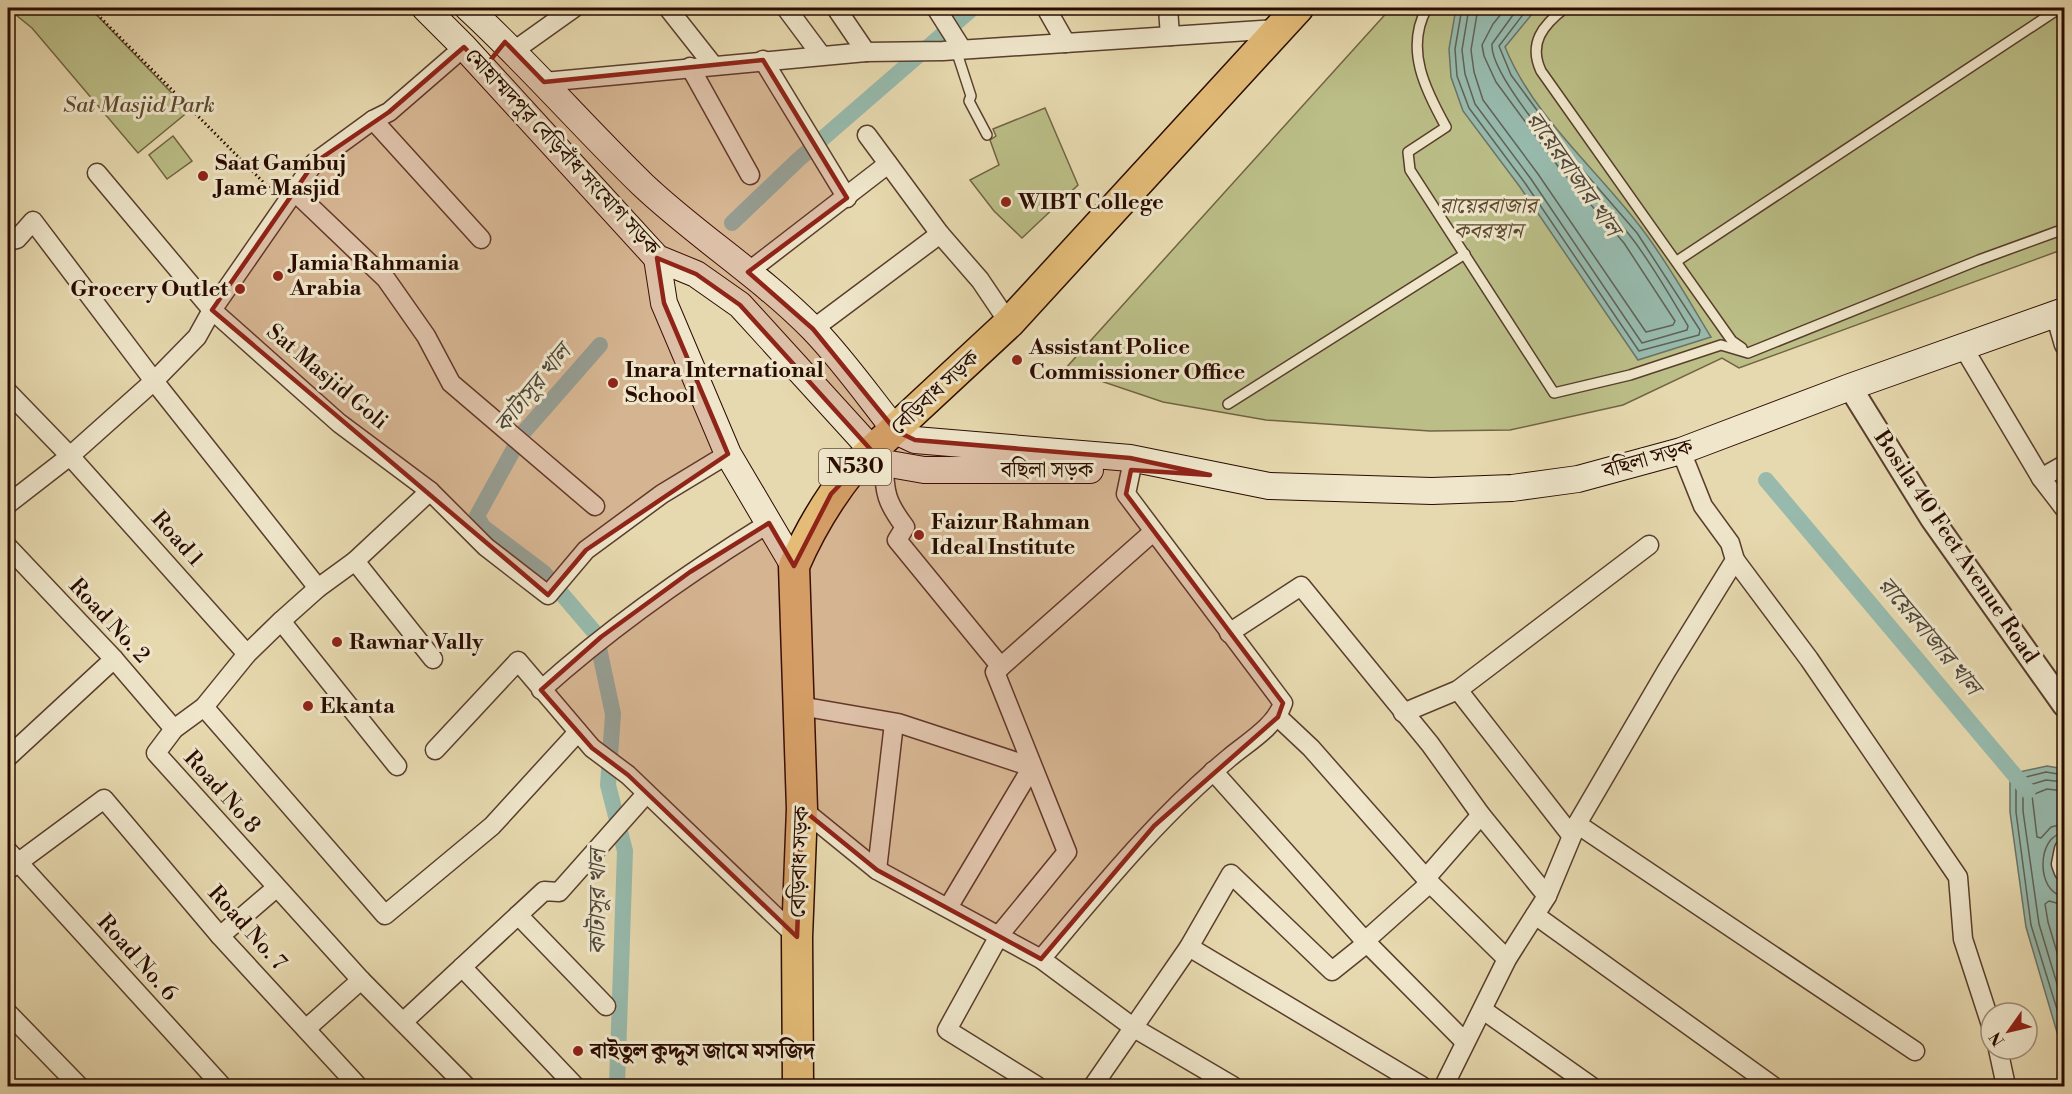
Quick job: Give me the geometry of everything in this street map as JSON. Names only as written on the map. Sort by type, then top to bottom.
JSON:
[{"type":"highway","name":"বেড়িবাধ সড়ক","points":[[798,1086],[797,937],[802,809],[794,566],[810,530],[831,494],[878,457],[896,431],[1009,323],[1298,8]]},
{"type":"main road","name":"মোহাম্মদপুর বেড়িবাঁধ সংযোগ সড়ক","points":[[425,8],[464,46],[657,258],[696,274],[740,305],[878,457]]},
{"type":"main road","name":"মোহাম্মদপুর বেড়িবাঁধ সংযোগ সড়ক","points":[[468,8],[510,46],[684,222],[748,272],[813,329],[896,431]]},
{"type":"main road","points":[[484,68],[510,46]]},
{"type":"main road","points":[[657,258],[664,303],[728,454],[794,566]]},
{"type":"main road","name":"বছিলা সড়ক","points":[[896,431],[915,440],[1130,458],[1269,486],[1432,491],[1512,488],[1578,478],[1681,451],[1850,387],[2060,313]]},
{"type":"main road","name":"বছিলা সড়ক","points":[[878,457],[924,470],[1131,470],[1210,475]]},
{"type":"street","points":[[510,46],[574,8]]},
{"type":"street","points":[[668,8],[713,65]]},
{"type":"street","points":[[786,8],[821,55]]},
{"type":"street","points":[[836,8],[866,52]]},
{"type":"street","points":[[1046,8],[1066,44]]},
{"type":"street","points":[[1168,8],[1170,36]]},
{"type":"street","points":[[939,12],[954,47]]},
{"type":"street","points":[[544,82],[821,55],[954,47],[1066,44],[1278,29]]},
{"type":"street","points":[[8,504],[70,456],[154,381],[197,337],[212,310],[314,163],[373,120],[389,112],[464,46]]},
{"type":"street","points":[[763,60],[846,198]]},
{"type":"street","points":[[690,67],[750,174]]},
{"type":"street","points":[[373,120],[481,239]]},
{"type":"street","points":[[867,135],[939,234],[980,280],[1009,323]]},
{"type":"street","points":[[748,272],[888,164]]},
{"type":"street","name":"Sat Masjid Goli","points":[[97,173],[212,310],[339,423],[430,492],[486,546],[548,596],[586,550],[629,521],[632,515],[728,454]]},
{"type":"street","points":[[290,198],[386,279],[426,336],[451,383],[596,506]]},
{"type":"street","points":[[8,241],[16,239],[33,221],[154,381],[318,588]]},
{"type":"street","points":[[813,329],[939,234]]},
{"type":"street","points":[[2060,313],[2064,345]]},
{"type":"street","points":[[1963,346],[2041,478],[2064,508]]},
{"type":"street","name":"Bosila 40 Feet Avenue Road","points":[[1850,387],[1932,519],[2064,705]]},
{"type":"street","name":"Road 1","points":[[8,392],[70,456],[247,654]]},
{"type":"street","points":[[1681,451],[1703,506],[1730,543],[1735,560],[1809,659],[1958,877],[1963,939],[1983,1001]]},
{"type":"street","points":[[878,457],[889,505],[905,527],[897,540],[1001,667]]},
{"type":"street","points":[[2041,478],[2064,465]]},
{"type":"street","points":[[1041,959],[1154,826],[1213,771],[1278,717],[1283,704],[1126,494],[1131,470]]},
{"type":"street","name":"Road No 8","points":[[430,492],[355,561],[318,588],[281,621],[247,654],[204,708],[174,729],[156,753],[361,980],[466,1086]]},
{"type":"street","points":[[541,690],[601,637],[690,572],[769,523]]},
{"type":"street","points":[[1037,1086],[947,1030],[1000,934],[1067,852],[995,672],[1153,532]]},
{"type":"street","points":[[1403,713],[1458,690],[1649,545]]},
{"type":"street","name":"Road No. 2","points":[[8,547],[14,567],[114,659],[174,729]]},
{"type":"street","points":[[1444,1086],[1507,959],[1547,896],[1574,829],[1667,670],[1735,560]]},
{"type":"street","points":[[355,561],[433,659]]},
{"type":"street","points":[[1229,633],[1302,586],[1430,744],[1480,815],[1547,896]]},
{"type":"street","points":[[281,621],[397,766]]},
{"type":"street","points":[[8,757],[114,659]]},
{"type":"street","points":[[435,750],[518,661],[592,748],[628,774],[646,794],[797,937]]},
{"type":"street","points":[[1458,690],[1574,829],[1915,1051]]},
{"type":"street","points":[[800,706],[894,723],[1032,767]]},
{"type":"street","points":[[204,708],[385,915],[492,826],[578,732]]},
{"type":"street","points":[[1278,717],[1311,748],[1428,880],[1507,959]]},
{"type":"street","points":[[877,870],[894,723]]},
{"type":"street","points":[[949,906],[1032,767]]},
{"type":"street","points":[[1213,771],[1365,941],[1466,1042]]},
{"type":"street","points":[[403,1022],[544,891],[559,892],[646,794]]},
{"type":"street","name":"Road No. 7","points":[[10,861],[104,798],[220,936],[358,1086]]},
{"type":"street","points":[[802,809],[877,870],[1000,934],[1041,959],[1134,1028],[1233,1086]]},
{"type":"street","points":[[1093,1086],[1189,947],[1231,874],[1332,972],[1362,948],[1365,941],[1428,880],[1480,815]]},
{"type":"street","points":[[2064,849],[2061,864],[2064,872]]},
{"type":"street","name":"Road No. 6","points":[[10,861],[222,1086]]},
{"type":"street","points":[[220,936],[276,888]]},
{"type":"street","points":[[518,915],[606,1006]]},
{"type":"street","points":[[1535,915],[1773,1086]]},
{"type":"street","points":[[1189,947],[1422,1086]]},
{"type":"street","points":[[462,967],[575,1086]]},
{"type":"street","points":[[307,1028],[361,980]]},
{"type":"street","points":[[1483,1010],[1591,1086]]},
{"type":"street","points":[[8,1012],[79,1086]]},
{"type":"street","points":[[2001,1061],[2006,1086]]},
{"type":"lane","points":[[1427,8],[1417,39],[1422,82],[1446,128],[1408,152],[1410,170],[1554,393],[1630,375],[1721,345],[1748,353],[2064,229]]},
{"type":"lane","points":[[1565,8],[1538,35],[1534,58],[1540,71],[1732,341],[1748,353]]},
{"type":"lane","points":[[1677,261],[2060,8]]},
{"type":"lane","points":[[954,47],[971,96],[969,101],[987,135]]},
{"type":"lane","points":[[1228,404],[1466,255]]},
{"type":"path","points":[[91,8],[290,198]]},
{"type":"highlighted area","points":[[505,42],[544,82],[763,60],[847,198],[748,272],[813,329],[896,431],[915,440],[1130,458],[1210,475],[1131,470],[1126,494],[1283,703],[1278,717],[1154,826],[1041,959],[877,870],[802,809],[797,937],[628,775],[592,748],[541,690],[601,637],[690,572],[769,523],[794,566],[831,494],[872,451],[740,305],[696,274],[657,258],[664,303],[728,454],[586,550],[548,595],[212,310],[314,163],[389,112],[464,47],[484,68]]},
{"type":"green space","name":"Sat Masjid Park","points":[[19,8],[90,8],[189,111],[138,153],[32,28],[16,15]]},
{"type":"green space","name":"রায়েরবাজার কবরস্থান","points":[[1391,8],[2064,8],[2064,249],[1739,368],[1722,358],[1623,405],[1510,430],[1430,431],[1266,420],[1163,402],[1065,369]]},
{"type":"green space","points":[[1045,108],[1078,185],[1022,238],[994,211],[970,180],[999,165],[990,140],[996,136],[993,129]]},
{"type":"green space","points":[[173,136],[192,161],[167,179],[149,155]]},
{"type":"water","points":[[1456,8],[1537,8],[1505,47],[1517,73],[1549,120],[1652,242],[1711,337],[1638,360],[1520,187],[1463,111],[1451,77],[1449,49]]},
{"type":"water","points":[[2047,766],[2064,769],[2064,838],[2056,865],[2064,890],[2064,1056],[2026,927],[2010,812],[2010,774]]},
{"type":"waterway","name":"কাটাসুর খাল","points":[[732,223],[799,159],[973,8]]},
{"type":"waterway","name":"কাটাসুর খাল","points":[[600,345],[522,434],[477,516],[483,527],[544,573],[596,634],[613,714],[608,785],[625,851],[617,1086]]},
{"type":"waterway","name":"রায়েরবাজার খাল","points":[[1766,480],[2028,791]]},
{"type":"place","name":"Saat Gambuj Jame Masjid","points":[[203,176]]},
{"type":"place","name":"WIBT College","points":[[1006,202]]},
{"type":"place","name":"Jamia Rahmania Arabia","points":[[278,276]]},
{"type":"place","name":"Grocery Outlet","points":[[240,289]]},
{"type":"place","name":"Assistant Police Commissioner Office","points":[[1017,360]]},
{"type":"place","name":"Inara International School","points":[[613,383]]},
{"type":"place","name":"Faizur Rahman Ideal Institute","points":[[919,535]]},
{"type":"place","name":"Rawnar Vally","points":[[337,642]]},
{"type":"place","name":"Ekanta","points":[[308,706]]},
{"type":"place","name":"বাইতুল কুদ্দুস জামে মসজিদ","points":[[578,1051]]}]
